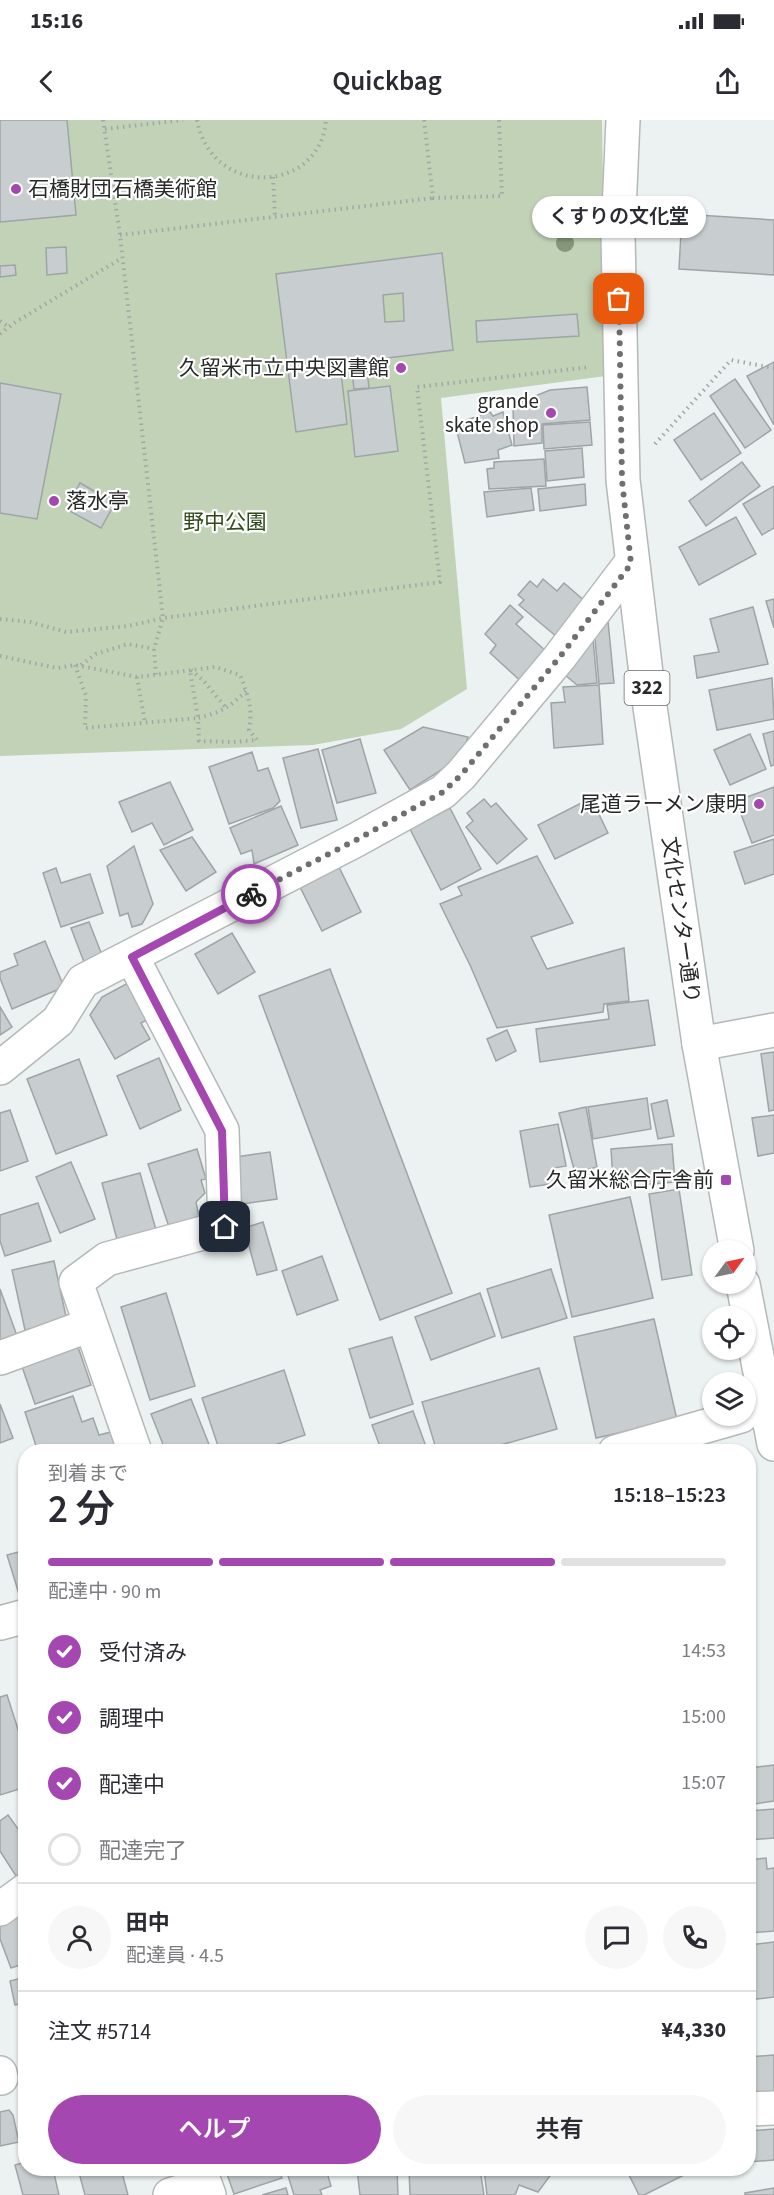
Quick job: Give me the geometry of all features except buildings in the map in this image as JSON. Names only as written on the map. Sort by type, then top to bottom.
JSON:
[{"type":"main road","name":"文化センター通り","points":[[623,120],[618,234],[622,480],[650,707],[699,1044],[734,1240]]},
{"type":"main road","points":[[0,1068],[58,1021],[83,981],[356,840],[443,792],[461,775],[552,667],[631,564]]},
{"type":"main road","points":[[132,957],[222,1131],[225,1227],[107,1259],[76,1282],[132,1444]]},
{"type":"main road","points":[[699,1044],[774,1030]]},
{"type":"main road","points":[[744,1294],[758,1398],[774,1444]]},
{"type":"main road","points":[[0,1358],[90,1325]]},
{"type":"main road","points":[[636,1444],[758,1398]]},
{"type":"main road","points":[[0,1623],[18,1618]]},
{"type":"main road","points":[[0,1909],[18,1896]]},
{"type":"main road","points":[[756,2109],[774,2108]]},
{"type":"main road","points":[[170,2195],[205,2184],[209,2195]]},
{"type":"path","points":[[103,120],[120,235],[164,618],[154,649],[156,675]]},
{"type":"path","points":[[105,129],[183,120]]},
{"type":"path","points":[[197,120],[204,143],[218,161],[237,174],[259,178],[281,176],[302,165],[317,149],[326,128],[326,120]]},
{"type":"path","points":[[424,120],[433,198]]},
{"type":"path","points":[[120,235],[433,198],[502,196],[499,120]]},
{"type":"path","points":[[273,177],[275,216]]},
{"type":"path","points":[[0,334],[122,258]]},
{"type":"path","points":[[0,321],[9,327]]},
{"type":"path","points":[[622,480],[731,360],[774,368]]},
{"type":"path","points":[[0,619],[30,622],[66,632],[128,626],[164,618],[440,582],[417,387],[599,366]]},
{"type":"path","points":[[81,666],[96,654],[128,644],[154,649]]},
{"type":"path","points":[[0,656],[57,668],[75,665],[137,677],[156,675],[190,670],[215,667],[240,675],[252,714],[249,730],[257,740],[199,741],[198,718],[190,670]]},
{"type":"path","points":[[75,665],[86,696],[85,728],[198,718],[218,714],[246,691]]},
{"type":"path","points":[[190,670],[203,680],[226,708]]},
{"type":"path","points":[[137,677],[145,723]]},
{"type":"green space","name":"野中公園","points":[[0,120],[602,120],[606,376],[441,398],[467,689],[401,729],[313,745],[0,756]]},
{"type":"way so far","points":[[251,894],[443,792],[461,775],[559,658],[631,564],[622,480],[619,299]]},
{"type":"place","name":"石橋財団石橋美術館","points":[[16,189]]},
{"type":"place","name":"くすりの文化堂","points":[[619,299]]},
{"type":"place","name":"久留米市立中央図書館","points":[[401,368]]},
{"type":"place","name":"grande skate shop","points":[[551,413]]},
{"type":"place","name":"落水亭","points":[[54,501]]},
{"type":"place","name":"尾道ラーメン康明","points":[[759,804]]},
{"type":"place","name":"久留米総合庁舎前","points":[[726,1180]]},
{"type":"route","points":[[225,1227],[222,1131],[132,957],[251,894]]}]
